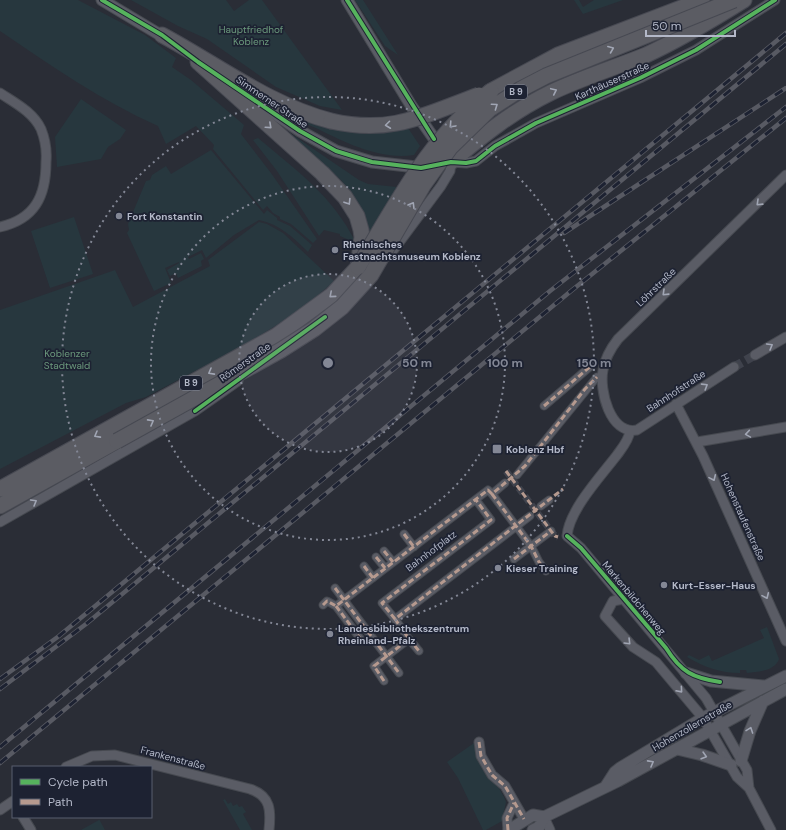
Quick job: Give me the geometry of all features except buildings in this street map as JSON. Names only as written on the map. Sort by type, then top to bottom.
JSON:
[{"type":"highway","name":"B 9","points":[[0,506],[10,489],[276,336],[332,295],[358,267],[426,157],[456,120],[492,91],[558,55],[702,0]]},
{"type":"highway","name":"B 9","points":[[10,489],[281,350],[314,329],[342,306],[371,275],[438,163],[462,134],[495,106],[546,76],[734,0]]},
{"type":"highway","name":"B 9","points":[[451,162],[520,109],[549,93],[645,55],[691,34],[744,0]]},
{"type":"highway","points":[[162,35],[269,97],[300,112],[331,121],[375,126],[396,124],[432,114],[492,91]]},
{"type":"highway","points":[[198,62],[322,173],[345,197],[357,216],[362,237],[358,267]]},
{"type":"street","name":"Simmerner Straße","points":[[102,0],[162,35],[198,62],[300,131],[336,151],[372,162],[398,166],[421,168],[451,162]]},
{"type":"street","points":[[347,0],[434,140],[451,162]]},
{"type":"street","name":"Karthäuserstraße","points":[[451,162],[466,163],[476,161],[495,146],[536,123],[640,78],[696,50],[775,0]]},
{"type":"street","points":[[0,93],[33,117],[41,129],[47,156],[46,173],[40,200],[25,217],[0,227]]},
{"type":"street","name":"Simmerner Straße","points":[[398,166],[412,162],[419,158],[434,140]]},
{"type":"street","name":"Römerstraße","points":[[0,522],[195,411],[313,328],[371,278],[407,234],[437,191],[450,171],[451,162]]},
{"type":"street","name":"Löhrstraße","points":[[630,431],[623,429],[618,424],[606,400],[602,371],[608,353],[615,342],[786,176]]},
{"type":"street","points":[[755,355],[786,337]]},
{"type":"street","points":[[544,406],[592,365]]},
{"type":"street","name":"Bahnhofstraße","points":[[630,431],[640,428],[734,367]]},
{"type":"street","points":[[517,474],[585,389],[597,377]]},
{"type":"street","points":[[575,380],[585,389]]},
{"type":"street","name":"Hohenstaufenstraße","points":[[676,404],[697,442],[786,641]]},
{"type":"street","points":[[697,442],[786,427]]},
{"type":"street","name":"Markenbildchenweg","points":[[630,431],[625,444],[576,510],[569,526],[567,536],[581,548],[666,648],[672,659],[686,673],[706,698],[742,760],[748,777],[749,788],[771,830]]},
{"type":"street","name":"Bahnhofplatz","points":[[336,606],[414,547],[440,522],[476,500],[488,490],[492,494],[505,483]]},
{"type":"street","points":[[492,494],[504,506],[516,527],[532,546],[539,562],[546,571]]},
{"type":"street","name":"Bahnhofplatz","points":[[419,651],[409,639],[404,628],[382,603],[491,520],[476,500]]},
{"type":"street","points":[[541,506],[549,500]]},
{"type":"street","points":[[395,619],[530,516]]},
{"type":"street","points":[[514,559],[551,531]]},
{"type":"street","name":"Bahnhofplatz","points":[[404,534],[414,547]]},
{"type":"street","name":"Bahnhofplatz","points":[[384,551],[393,562]]},
{"type":"street","points":[[480,554],[486,561]]},
{"type":"street","points":[[376,557],[385,568]]},
{"type":"street","points":[[364,566],[373,578]]},
{"type":"street","points":[[455,573],[461,580]]},
{"type":"street","points":[[444,582],[450,588]]},
{"type":"street","points":[[335,588],[344,600],[364,639]]},
{"type":"street","points":[[432,591],[437,598]]},
{"type":"street","points":[[422,598],[428,605]]},
{"type":"street","name":"Markenbildchenweg","points":[[624,599],[613,601],[605,616],[633,646],[656,662],[703,718],[740,781],[749,788]]},
{"type":"street","points":[[323,605],[327,602],[336,606],[364,639],[386,656],[399,673]]},
{"type":"street","points":[[411,607],[416,614]]},
{"type":"street","points":[[384,681],[374,666],[409,639]]},
{"type":"street","points":[[686,673],[711,681],[764,686]]},
{"type":"street","name":"Hohenzollernstraße","points":[[606,786],[615,772],[620,768],[703,718],[786,676]]},
{"type":"street","name":"Hohenzollernstraße","points":[[509,830],[532,815],[544,817],[606,786],[786,689]]},
{"type":"street","points":[[742,760],[750,731],[763,701]]},
{"type":"street","points":[[479,742],[481,756],[492,775],[505,786],[524,820]]},
{"type":"street","points":[[677,749],[702,755],[730,765]]},
{"type":"street","name":"Frankenstraße","points":[[69,766],[97,755],[120,755],[250,789],[262,795],[269,803],[271,814],[269,830]]},
{"type":"street","points":[[0,810],[12,802]]},
{"type":"street","points":[[509,830],[507,818],[514,803]]},
{"type":"street","points":[[544,817],[550,830]]},
{"type":"street","name":"Hohenzollernstraße","points":[[533,830],[539,827],[544,817]]},
{"type":"street","points":[[24,818],[31,830]]},
{"type":"green space","points":[[0,0],[78,0],[145,35],[176,58],[172,67],[191,80],[244,125],[241,134],[271,173],[317,239],[313,243],[291,224],[280,219],[280,217],[273,213],[267,206],[263,210],[213,149],[214,145],[196,126],[166,144],[158,126],[117,106],[97,94],[0,31]]},
{"type":"green space","name":"Hauptfriedhof Koblenz","points":[[131,0],[226,0],[234,11],[249,0],[262,0],[342,110],[320,106],[276,87],[207,39],[178,26]]},
{"type":"green space","points":[[355,0],[363,0],[398,55],[385,46]]},
{"type":"green space","points":[[574,0],[579,0],[583,7],[594,0],[623,0],[583,14]]},
{"type":"green space","points":[[81,99],[126,130],[120,139],[108,147],[101,159],[57,167],[55,137]]},
{"type":"green space","points":[[291,114],[335,128],[362,132],[392,131],[408,128],[420,146],[414,155],[402,156],[377,153],[365,150],[341,140],[304,123]]},
{"type":"green space","points":[[265,116],[359,180],[368,184],[397,187],[371,232],[369,232],[368,224],[359,204],[341,180]]},
{"type":"green space","points":[[258,138],[313,185],[336,211],[347,226],[356,243],[340,236],[340,234],[324,230],[319,236],[277,171],[253,140]]},
{"type":"green space","points":[[211,150],[264,214],[267,210],[277,218],[277,220],[290,226],[312,245],[308,252],[291,236],[279,228],[259,220],[234,235],[206,258],[202,250],[188,257],[189,259],[201,253],[204,259],[201,261],[202,266],[178,278],[176,273],[170,276],[167,270],[179,262],[165,268],[171,283],[154,291],[127,233],[129,230],[128,224],[146,181],[150,180],[152,175],[166,166],[171,174]]},
{"type":"green space","points":[[74,217],[93,274],[50,288],[31,231]]},
{"type":"green space","name":"Koblenzer Stadtwald","points":[[259,222],[267,224],[283,233],[334,281],[291,315],[244,345],[146,397],[126,403],[0,469],[0,310],[115,270],[133,307],[210,266],[208,260]]},
{"type":"green space","points":[[767,627],[779,659],[774,666],[766,670],[747,673],[746,670],[740,670],[740,673],[719,671],[700,664],[687,657],[689,655],[699,660],[709,655],[712,661],[764,638],[760,630]]},
{"type":"green space","points":[[474,743],[506,802],[502,821],[486,830],[483,830],[458,778],[447,762]]},
{"type":"green space","points":[[225,799],[228,804],[231,802],[233,806],[237,804],[239,807],[242,806],[246,812],[243,814],[252,830],[240,830],[223,800]]},
{"type":"green space","points":[[99,820],[105,830],[81,830]]},
{"type":"tunnel","points":[[734,367],[755,355]]},
{"type":"tunnel","points":[[506,471],[551,531],[558,537]]},
{"type":"railway","points":[[0,679],[59,636],[786,33]]},
{"type":"railway","points":[[0,689],[86,624],[786,44]]},
{"type":"railway","points":[[564,233],[786,88]]},
{"type":"railway","points":[[0,747],[550,291],[786,107]]},
{"type":"railway","points":[[0,763],[571,291],[786,118]]},
{"type":"marked path","points":[[544,406],[592,365]]},
{"type":"marked path","points":[[323,605],[327,601],[336,606],[488,490],[492,494],[525,466],[585,389],[597,377]]},
{"type":"marked path","points":[[506,471],[551,531],[558,537]]},
{"type":"marked path","points":[[384,681],[374,666],[409,639],[395,619],[563,489]]},
{"type":"marked path","points":[[492,494],[531,546],[539,562],[546,571]]},
{"type":"marked path","points":[[395,619],[382,603],[491,520],[476,500]]},
{"type":"marked path","points":[[514,559],[551,531]]},
{"type":"marked path","points":[[404,534],[414,547]]},
{"type":"marked path","points":[[384,551],[393,562]]},
{"type":"marked path","points":[[376,557],[385,568]]},
{"type":"marked path","points":[[364,566],[373,578]]},
{"type":"marked path","points":[[335,588],[399,673]]},
{"type":"marked path","points":[[336,606],[362,641]]},
{"type":"marked path","points":[[409,639],[419,651]]},
{"type":"marked path","points":[[479,742],[481,756],[492,775],[505,786],[524,819]]},
{"type":"marked path","points":[[508,830],[507,818],[514,803]]},
{"type":"cycle path","points":[[102,0],[162,35],[198,62],[300,131],[336,151],[372,162],[421,168],[451,162],[466,163],[476,161],[495,146],[536,123],[640,78],[696,50],[775,0]]},
{"type":"cycle path","points":[[347,0],[434,139]]},
{"type":"cycle path","points":[[195,411],[325,317]]},
{"type":"cycle path","points":[[567,536],[581,548],[677,663],[695,676],[720,682]]},
{"type":"place","name":"Fort Konstantin","points":[[119,216]]},
{"type":"place","name":"Rheinisches Fastnachtsmuseum Koblenz","points":[[335,250]]},
{"type":"place","name":"Koblenz Hbf","points":[[497,449]]},
{"type":"place","name":"Kieser Training","points":[[498,568]]},
{"type":"place","name":"Kurt-Esser-Haus","points":[[664,585]]},
{"type":"place","name":"Landesbibliothekszentrum Rheinland-Pfalz","points":[[330,634]]}]
